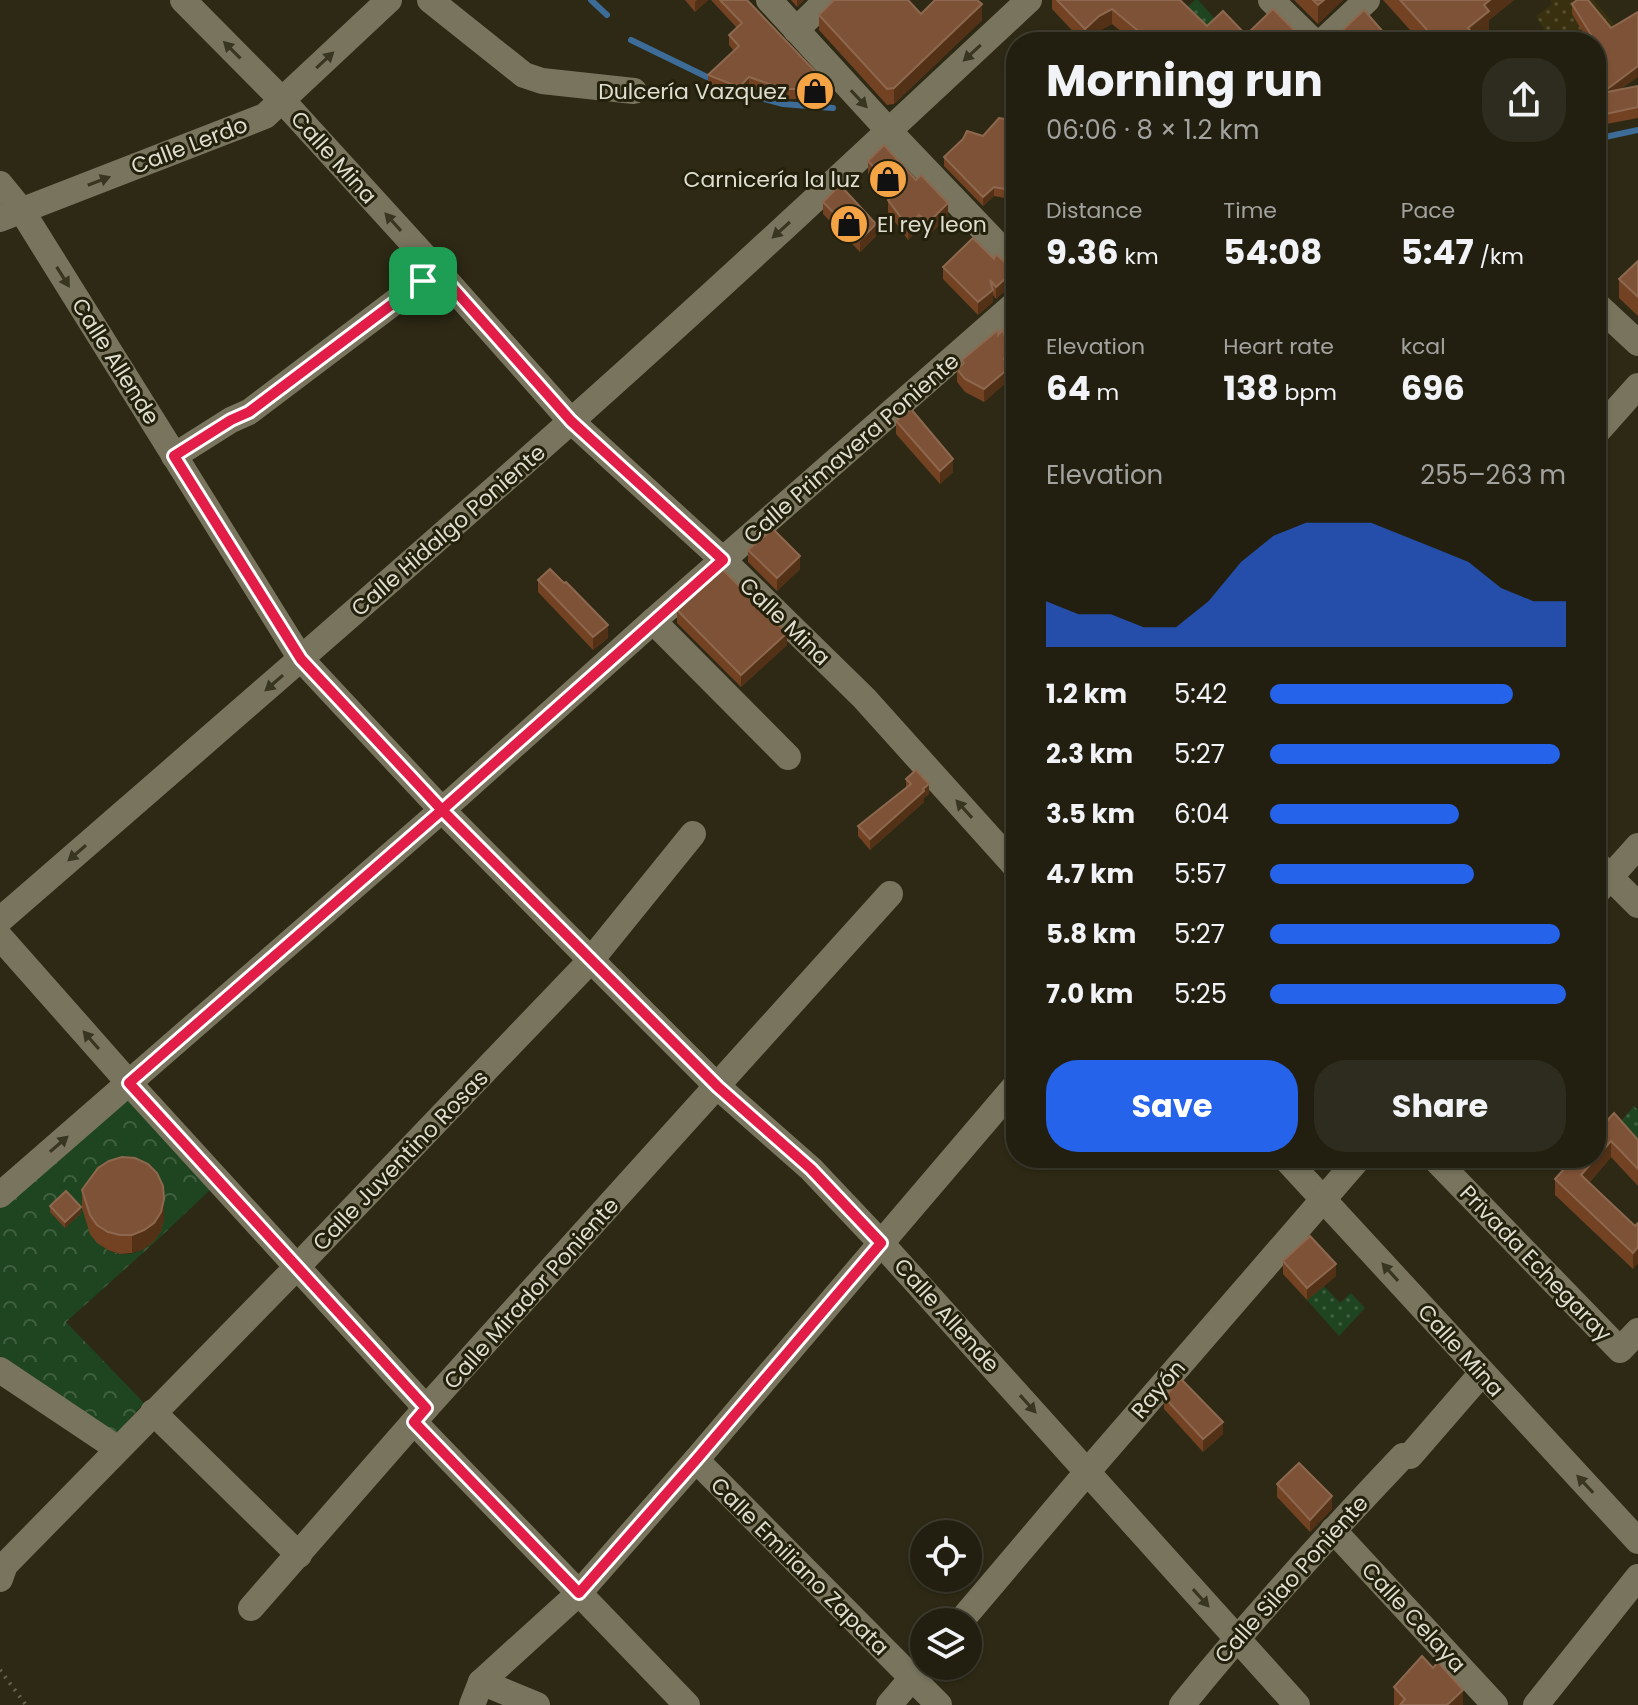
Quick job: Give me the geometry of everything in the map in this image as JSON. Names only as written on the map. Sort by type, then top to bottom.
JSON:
[{"type":"street","name":"Calle Mina","points":[[183,0],[282,100],[571,421],[723,560],[864,698],[1006,856]]},
{"type":"street","name":"Calle Lerdo","points":[[11,215],[265,116],[389,0]]},
{"type":"street","points":[[430,0],[524,75],[542,81],[634,91]]},
{"type":"street","points":[[769,0],[1006,254]]},
{"type":"street","points":[[796,30],[827,0]]},
{"type":"street","name":"Calle Hidalgo Poniente","points":[[0,920],[571,421],[1029,0]]},
{"type":"street","points":[[1271,0],[1304,32]]},
{"type":"street","points":[[1333,32],[1367,0]]},
{"type":"street","name":"Calle Allende","points":[[0,184],[11,215],[174,456],[301,659],[442,810],[591,960],[718,1087],[811,1169],[1297,1705]]},
{"type":"street","points":[[174,456],[249,412],[437,270]]},
{"type":"street","name":"Calle Primavera Poniente","points":[[0,1195],[1006,312]]},
{"type":"street","points":[[1606,313],[1638,343]]},
{"type":"street","points":[[1606,422],[1638,386]]},
{"type":"street","points":[[653,621],[788,757]]},
{"type":"street","name":"Calle Juventino Rosas","points":[[3,1572],[153,1412],[296,1268],[591,960],[693,834]]},
{"type":"street","points":[[1606,874],[1638,846]]},
{"type":"street","points":[[1606,882],[1638,905]]},
{"type":"street","name":"Calle Mirador Poniente","points":[[251,1608],[420,1415],[890,894]]},
{"type":"street","points":[[0,937],[296,1268],[420,1415],[579,1593],[687,1705]]},
{"type":"street","points":[[476,1694],[579,1593],[1006,1097]]},
{"type":"street","name":"Calle Mina","points":[[1294,1168],[1638,1541]]},
{"type":"street","name":"Rayón","points":[[972,1608],[1350,1168]]},
{"type":"street","name":"Privada Echegaray","points":[[1444,1168],[1620,1350],[1638,1331]]},
{"type":"street","points":[[0,1370],[118,1449]]},
{"type":"street","name":"Calle Silao Poniente","points":[[1182,1705],[1333,1530],[1403,1456],[1410,1456],[1482,1373]]},
{"type":"street","points":[[153,1412],[299,1555]]},
{"type":"street","name":"Calle Emiliano Zapata","points":[[696,1460],[910,1663]]},
{"type":"street","name":"Calle Celaya","points":[[1333,1530],[1495,1705]]},
{"type":"street","points":[[1536,1705],[1638,1577]]},
{"type":"street","points":[[889,1705],[910,1680]]},
{"type":"street","name":"Calle Emiliano Zapata","points":[[924,1680],[939,1705]]},
{"type":"street","points":[[476,1694],[537,1705]]},
{"type":"path","points":[[0,1670],[26,1705]]},
{"type":"sand","points":[[1550,0],[1594,0],[1621,33],[1606,37],[1606,32],[1546,32],[1536,16],[1552,4]]},
{"type":"green space","points":[[1198,0],[1222,27],[1217,32],[1190,32],[1171,22]]},
{"type":"green space","points":[[123,1094],[210,1190],[66,1322],[144,1403],[117,1433],[0,1356],[0,1206]],"holes":[[[86,1209],[164,1218],[157,1235],[147,1247],[134,1253],[121,1254],[108,1250],[97,1241],[89,1227]]]},
{"type":"green space","points":[[1634,1106],[1638,1110],[1638,1157],[1614,1129]]},
{"type":"green space","points":[[1324,1286],[1340,1303],[1351,1293],[1365,1308],[1339,1336],[1307,1300]]},
{"type":"building","points":[[720,0],[747,0],[832,89],[784,89],[749,77],[739,87],[708,75],[739,46],[729,35],[742,23]]},
{"type":"building","points":[[834,0],[908,0],[921,14],[935,0],[977,0],[982,4],[894,88],[887,89],[819,15]]},
{"type":"building","points":[[1057,0],[1180,0],[1207,26],[1223,11],[1243,32],[1140,32],[1112,9],[1085,29]]},
{"type":"building","points":[[1400,0],[1490,0],[1484,5],[1489,11],[1468,28],[1471,32],[1429,32]]},
{"type":"building","points":[[1577,0],[1588,0],[1611,28],[1638,12],[1638,66],[1606,90],[1606,32],[1589,32],[1572,4]]},
{"type":"building","points":[[1273,9],[1296,32],[1249,32]]},
{"type":"building","points":[[1364,10],[1383,32],[1341,32]]},
{"type":"building","points":[[1638,86],[1638,107],[1606,114],[1606,92]]},
{"type":"building","points":[[999,118],[1006,119],[1006,189],[994,187],[983,197],[944,157],[967,131],[983,136]]},
{"type":"building","points":[[884,145],[916,180],[921,175],[948,203],[928,223],[919,215],[908,227],[888,200],[896,192],[868,161]]},
{"type":"building","points":[[840,185],[876,224],[860,240],[823,202]]},
{"type":"building","points":[[973,238],[994,259],[996,254],[1006,263],[1006,278],[996,287],[990,280],[993,290],[978,302],[943,267]]},
{"type":"building","points":[[1638,261],[1638,297],[1619,279]]},
{"type":"building","points":[[998,330],[998,335],[1003,330],[1006,370],[984,389],[965,379],[957,369],[964,363],[962,360]]},
{"type":"building","points":[[911,409],[953,459],[940,471],[896,421]]},
{"type":"building","points":[[773,529],[800,556],[777,578],[748,550]]},
{"type":"building","points":[[550,569],[608,625],[593,637],[538,580]]},
{"type":"building","points":[[722,569],[787,633],[741,675],[677,610]]},
{"type":"building","points":[[916,770],[929,784],[870,839],[858,826],[911,784],[906,779]]},
{"type":"building","points":[[1614,1113],[1638,1140],[1638,1169],[1611,1141],[1606,1147],[1606,1122]]},
{"type":"building","points":[[122,1157],[135,1158],[148,1164],[163,1186],[161,1212],[154,1223],[132,1235],[108,1232],[97,1225],[90,1215],[82,1190],[98,1168]]},
{"type":"building","points":[[1565,1168],[1587,1168],[1581,1175],[1635,1226],[1638,1223],[1638,1247],[1633,1253],[1555,1179]]},
{"type":"building","points":[[66,1191],[81,1207],[65,1222],[50,1206]]},
{"type":"building","points":[[1310,1236],[1336,1264],[1307,1288],[1283,1261]]},
{"type":"building","points":[[1181,1379],[1223,1422],[1203,1439],[1164,1397]]},
{"type":"building","points":[[1299,1463],[1332,1496],[1310,1520],[1277,1484]]},
{"type":"building","points":[[1422,1656],[1433,1668],[1438,1662],[1463,1690],[1447,1705],[1400,1705],[1405,1699],[1394,1687]]},
{"type":"waterway","points":[[591,0],[607,15]]},
{"type":"waterway","points":[[631,40],[707,77]]},
{"type":"waterway","points":[[753,96],[783,104],[833,108]]},
{"type":"waterway","points":[[1606,137],[1638,130]]},
{"type":"place","name":"Dulcería Vazquez","points":[[815,91]]},
{"type":"place","name":"Carnicería la luz","points":[[888,179]]},
{"type":"place","name":"El rey leon","points":[[849,224]]},
{"type":"route","points":[[423,281],[249,412],[174,456],[301,659],[442,810],[129,1083],[426,1408],[414,1422],[579,1593],[881,1243],[811,1169],[718,1087],[442,810],[723,560],[571,421],[437,270],[423,281]]}]
